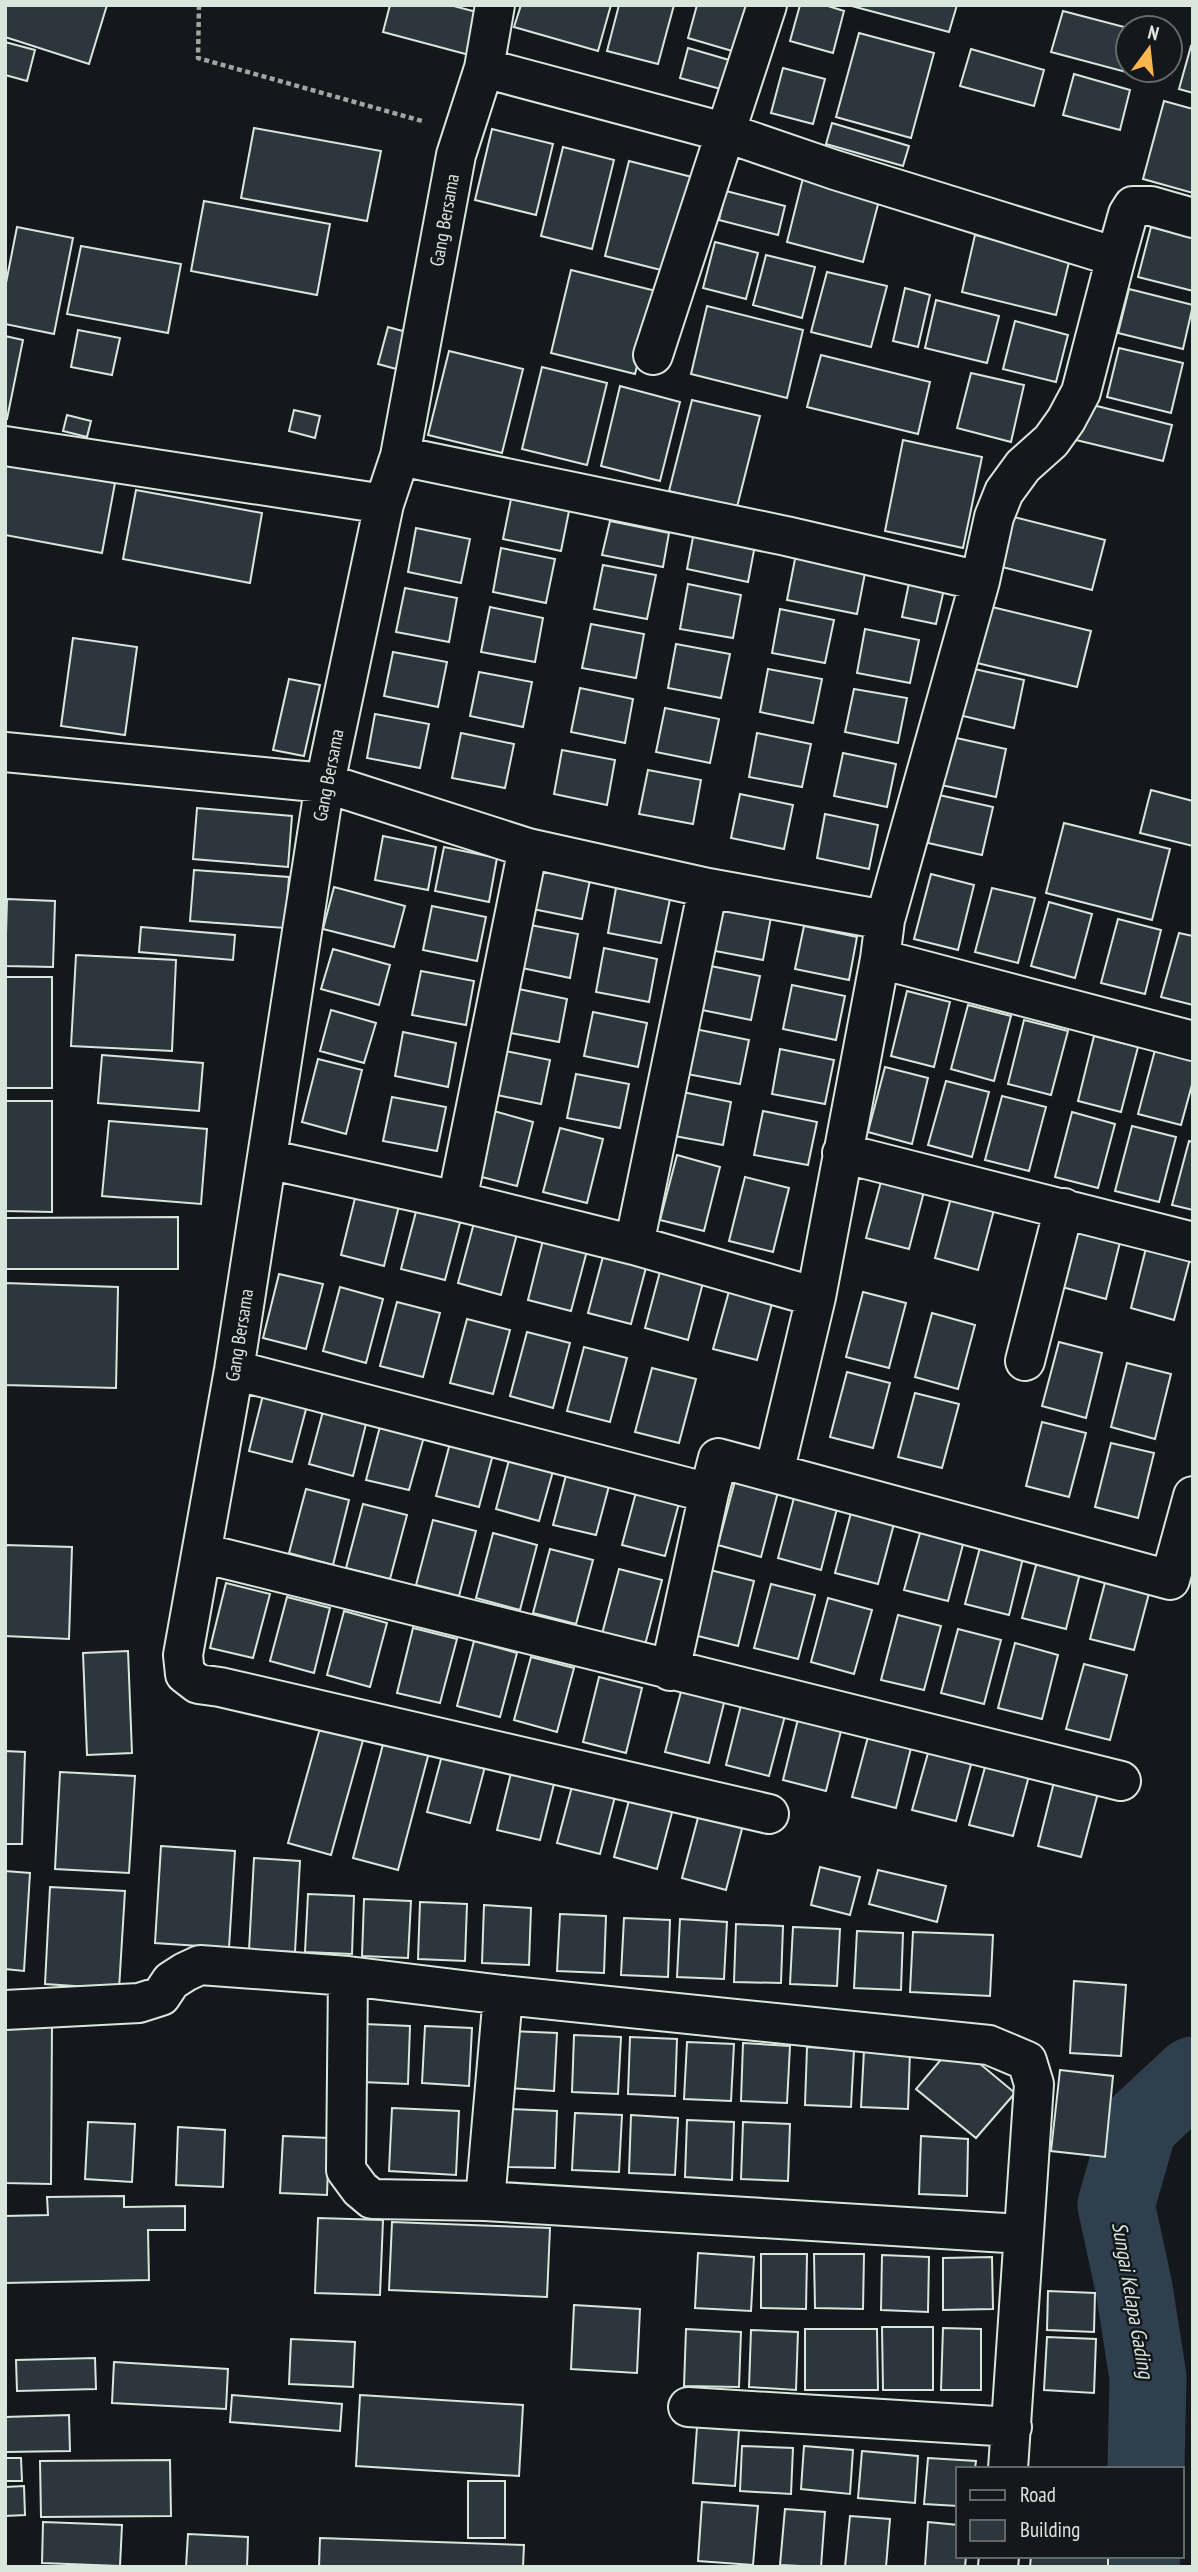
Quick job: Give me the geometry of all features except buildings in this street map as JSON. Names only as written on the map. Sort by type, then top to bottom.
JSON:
[{"type":"street","name":"Gang Bersama","points":[[495,5],[484,68],[456,155],[400,456],[384,504],[325,783],[234,1370],[183,1655],[185,1674],[198,1684],[769,1814]]},
{"type":"street","points":[[653,355],[767,5]]},
{"type":"street","points":[[484,68],[724,132],[835,170],[1116,257]]},
{"type":"street","points":[[774,1473],[816,1297],[880,959],[885,920],[980,581],[994,517],[1004,492],[1023,466],[1051,440],[1066,420],[1081,392],[1128,214],[1133,206],[1151,205],[1193,218]]},
{"type":"street","points":[[5,446],[384,504]]},
{"type":"street","points":[[400,456],[786,536],[980,581]]},
{"type":"street","points":[[5,752],[325,783],[528,848],[708,888],[885,920]]},
{"type":"street","points":[[457,1200],[528,848]]},
{"type":"street","points":[[634,1245],[708,888]]},
{"type":"street","points":[[880,959],[1193,1041]]},
{"type":"street","points":[[842,1153],[1193,1242]]},
{"type":"street","points":[[267,1159],[457,1200],[634,1245],[816,1297]]},
{"type":"street","points":[[1024,1361],[1064,1208]]},
{"type":"street","points":[[234,1370],[709,1493]]},
{"type":"street","points":[[670,1671],[718,1458],[1170,1580],[1193,1496]]},
{"type":"street","points":[[202,1553],[1121,1781]]},
{"type":"street","points":[[5,2010],[139,2003],[161,1996],[171,1981],[200,1965],[348,1976],[503,1995],[989,2045],[1027,2061],[1034,2084],[1008,2467]]},
{"type":"street","points":[[348,1976],[346,2170],[360,2189],[372,2199],[485,2202],[1022,2235]]},
{"type":"street","points":[[485,2202],[503,1995]]},
{"type":"street","points":[[688,2407],[1012,2427]]},
{"type":"path","points":[[199,5],[198,58],[460,132],[456,155]]},
{"type":"waterway","name":"Sungai Kelapa Gading","points":[[1146,2467],[1148,2377],[1134,2288],[1116,2205],[1139,2125],[1193,2075]]},
{"type":"waterway","name":"Sungai Kelapa Gading","points":[[1141,2567],[1142,2558]]}]
